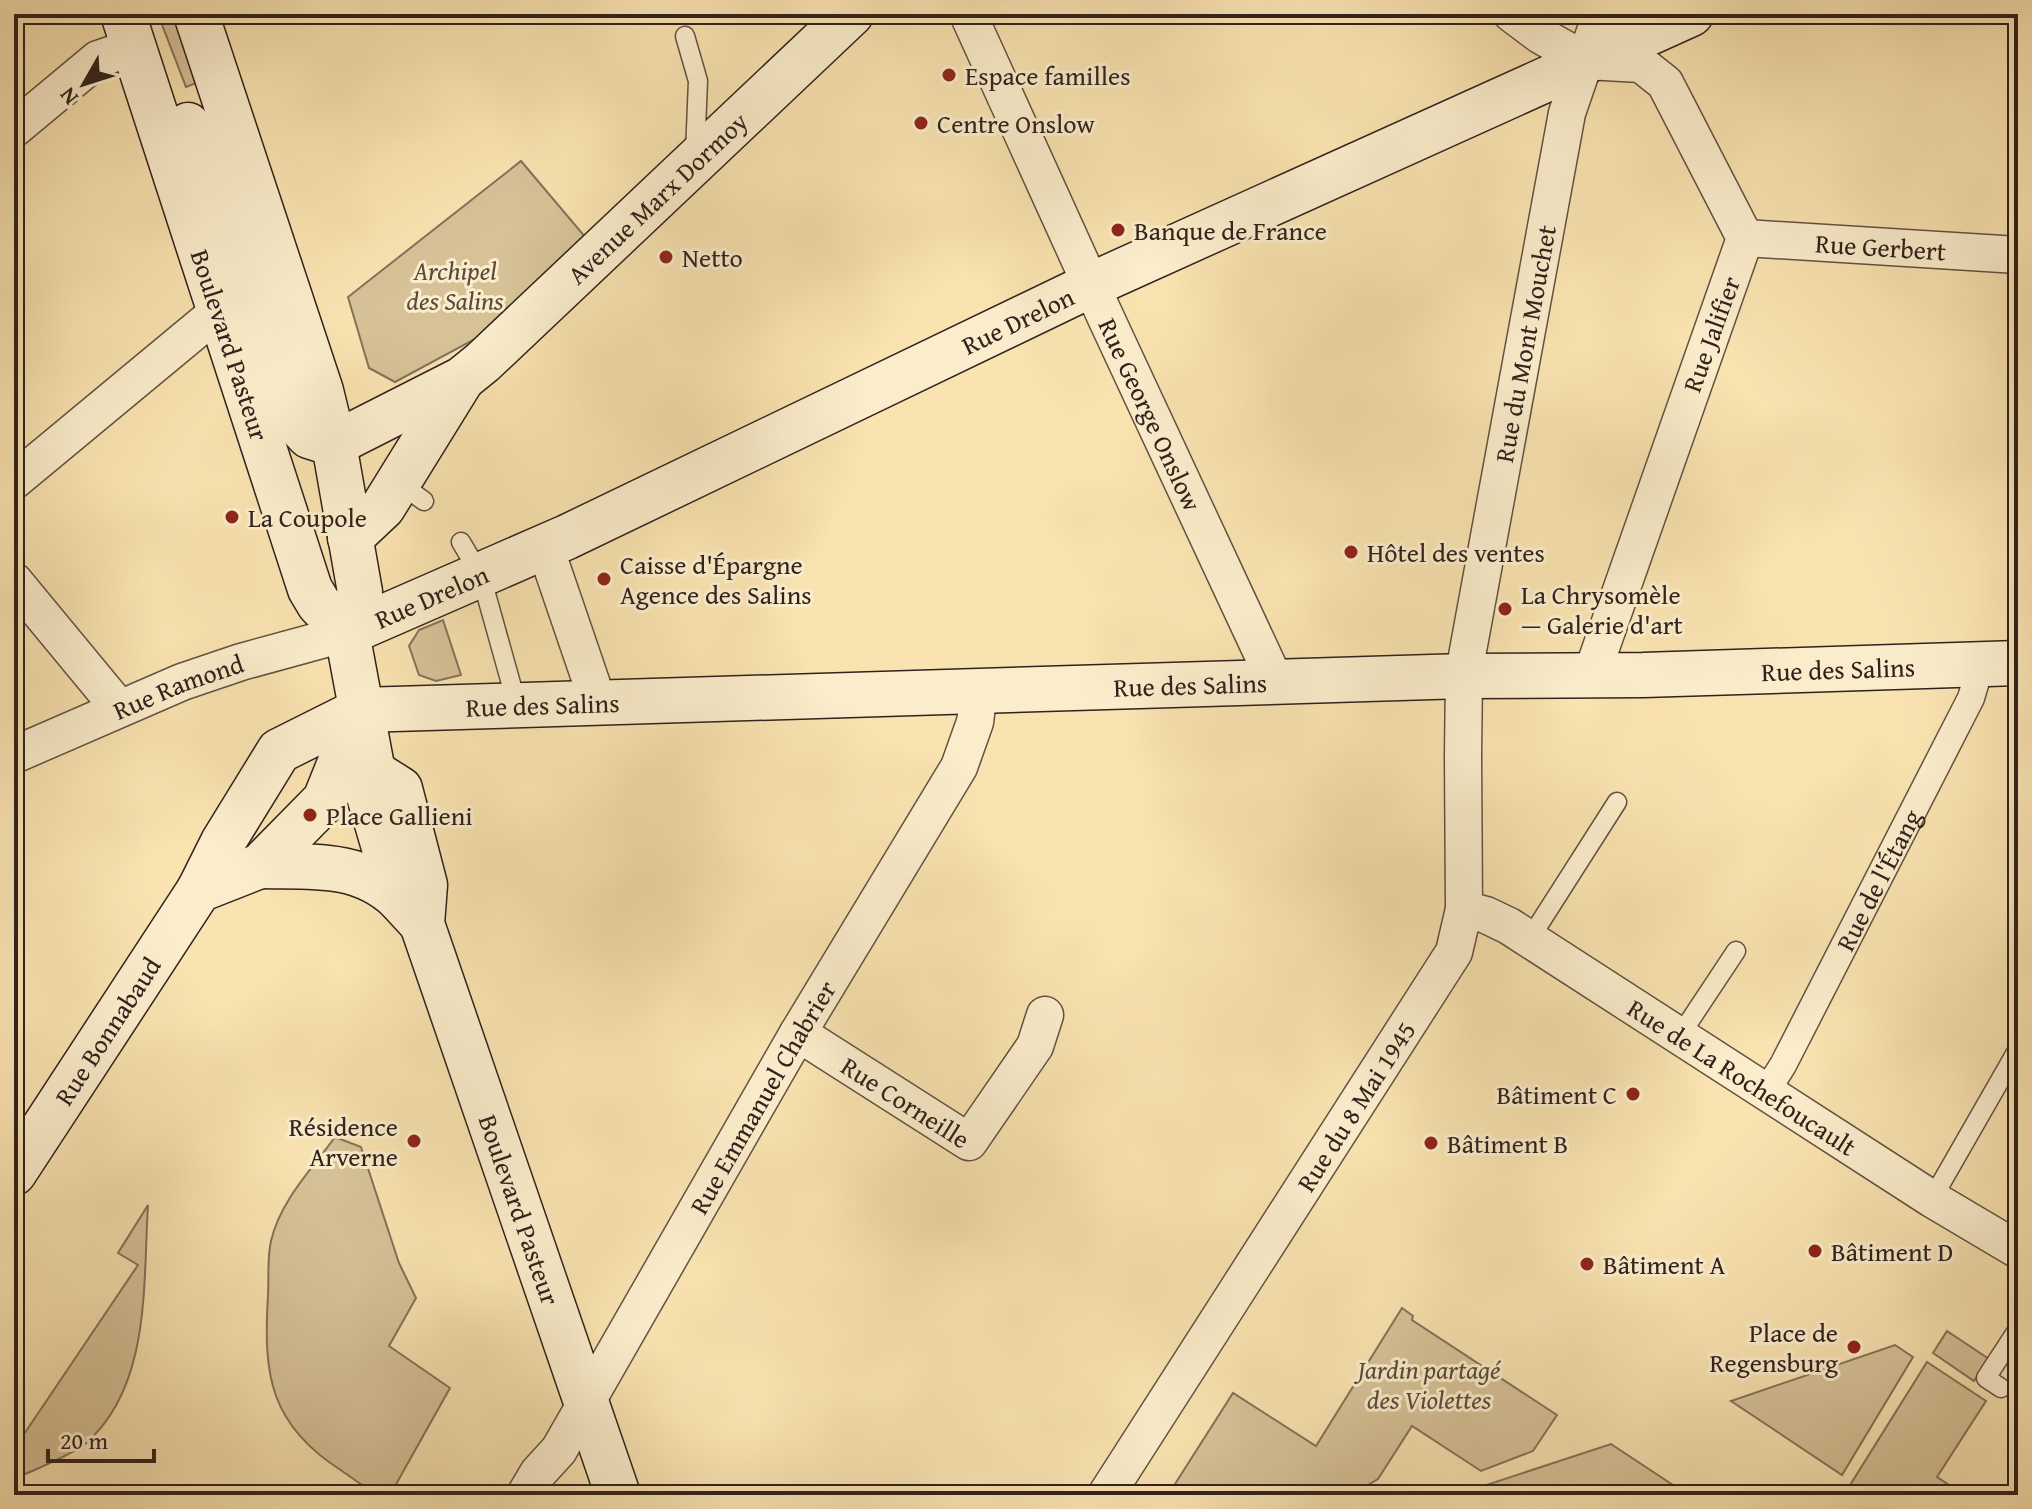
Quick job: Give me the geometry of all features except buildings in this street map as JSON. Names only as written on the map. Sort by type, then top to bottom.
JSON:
[{"type":"main road","name":"Boulevard Pasteur","points":[[196,14],[321,391],[334,444],[360,592],[347,633],[373,772],[400,789],[425,885],[410,911],[587,1398],[618,1495]]},
{"type":"main road","name":"Avenue Marx Dormoy","points":[[334,444],[462,379],[483,362],[851,14]]},
{"type":"main road","name":"Rue Drelon","points":[[347,633],[471,559],[545,547],[1091,285],[1691,14]]},
{"type":"main road","name":"Boulevard Pasteur","points":[[128,30],[166,79],[186,120],[235,248],[283,397],[296,422],[309,436],[334,444]]},
{"type":"main road","name":"Boulevard Pasteur","points":[[128,30],[310,589],[319,604],[347,633]]},
{"type":"main road","name":"Avenue Marx Dormoy","points":[[350,538],[383,507],[411,492],[462,379]]},
{"type":"main road","name":"Rue des Salins","points":[[361,710],[1275,681],[1591,676],[2000,664]]},
{"type":"main road","points":[[260,866],[325,800],[361,710]]},
{"type":"main road","name":"Rue Bonnabaud","points":[[14,1173],[199,890],[223,842],[279,751],[361,710]]},
{"type":"main road","points":[[199,890],[260,866],[330,868],[361,873],[383,884],[410,911]]},
{"type":"street","name":"Rue George Onslow","points":[[968,14],[1275,681]]},
{"type":"street","points":[[1512,14],[1540,35],[1586,61],[1641,64],[1665,83],[1745,238]]},
{"type":"street","name":"Rue du Mont Mouchet","points":[[1464,676],[1567,113],[1601,14]]},
{"type":"street","points":[[14,129],[128,30]]},
{"type":"street","name":"Rue Gerbert","points":[[1745,238],[2018,255]]},
{"type":"street","name":"Rue Jalifier","points":[[1591,676],[1745,238]]},
{"type":"street","points":[[14,481],[219,311]]},
{"type":"street","points":[[545,547],[598,702]]},
{"type":"street","points":[[14,581],[119,708]]},
{"type":"street","name":"Rue Ramond","points":[[14,755],[197,677],[347,633]]},
{"type":"street","name":"Rue de l'Étang","points":[[1766,1092],[1783,1065],[1971,698],[2000,664]]},
{"type":"street","name":"Rue du 8 Mai 1945","points":[[1106,1495],[1454,952],[1464,909],[1464,676]]},
{"type":"street","name":"Rue Emmanuel Chabrier","points":[[525,1495],[538,1473],[559,1450],[798,1033],[959,767],[975,722],[979,691]]},
{"type":"street","name":"Rue de La Rochefoucault","points":[[1464,909],[1486,915],[1529,940],[1932,1199],[2018,1250]]},
{"type":"street","name":"Rue Corneille","points":[[798,1033],[969,1142],[1035,1046],[1045,1015]]},
{"type":"lane","points":[[685,36],[698,81],[695,164]]},
{"type":"lane","points":[[471,559],[517,705]]},
{"type":"lane","points":[[1529,940],[1617,802]]},
{"type":"lane","points":[[1679,1037],[1736,951]]},
{"type":"lane","points":[[1932,1199],[2018,1049]]},
{"type":"lane","points":[[2001,1388],[1986,1378],[2018,1329]]},
{"type":"green space","points":[[178,18],[199,82],[186,87],[161,22]]},
{"type":"green space","name":"Archipel des Salins","points":[[521,161],[586,238],[490,331],[395,382],[369,368],[348,297]]},
{"type":"green space","points":[[443,620],[461,675],[436,681],[419,675],[409,646],[419,630]]},
{"type":"green space","points":[[335,1137],[361,1147],[399,1263],[416,1298],[389,1346],[450,1388],[390,1495],[377,1493],[359,1483],[318,1454],[299,1436],[276,1396],[270,1374],[267,1351],[269,1261],[275,1226],[289,1199]]},
{"type":"green space","points":[[148,1205],[140,1332],[122,1393],[107,1420],[86,1443],[62,1458],[14,1479],[14,1449],[138,1265],[118,1253]]},
{"type":"green space","name":"Jardin partagé des Violettes","points":[[1402,1308],[1413,1316],[1412,1320],[1557,1415],[1533,1451],[1481,1471],[1412,1426],[1378,1479],[1356,1492],[1340,1494],[1297,1487],[1230,1495],[1168,1495],[1233,1393],[1316,1446]]},
{"type":"green space","points":[[1947,1331],[1989,1359],[1974,1381],[1933,1353]]},
{"type":"green space","points":[[1895,1345],[1913,1357],[1842,1475],[1731,1401]]},
{"type":"green space","points":[[1927,1362],[1986,1401],[1937,1477],[1964,1495],[1856,1495],[1847,1490]]},
{"type":"green space","points":[[1611,1444],[1688,1495],[1466,1495],[1468,1491]]},
{"type":"place","name":"Espace familles","points":[[949,75]]},
{"type":"place","name":"Centre Onslow","points":[[921,123]]},
{"type":"place","name":"Banque de France","points":[[1118,230]]},
{"type":"place","name":"Netto","points":[[666,257]]},
{"type":"place","name":"La Coupole","points":[[232,517]]},
{"type":"place","name":"Hôtel des ventes","points":[[1351,552]]},
{"type":"place","name":"Caisse d'Épargne Agence des Salins","points":[[604,579]]},
{"type":"place","name":"La Chrysomèle — Galerie d'art","points":[[1505,609]]},
{"type":"place","name":"Place Gallieni","points":[[310,815]]},
{"type":"place","name":"Bâtiment C","points":[[1633,1094]]},
{"type":"place","name":"Résidence Arverne","points":[[414,1141]]},
{"type":"place","name":"Bâtiment B","points":[[1431,1143]]},
{"type":"place","name":"Bâtiment D","points":[[1815,1251]]},
{"type":"place","name":"Bâtiment A","points":[[1587,1264]]},
{"type":"place","name":"Place de Regensburg","points":[[1854,1347]]}]
